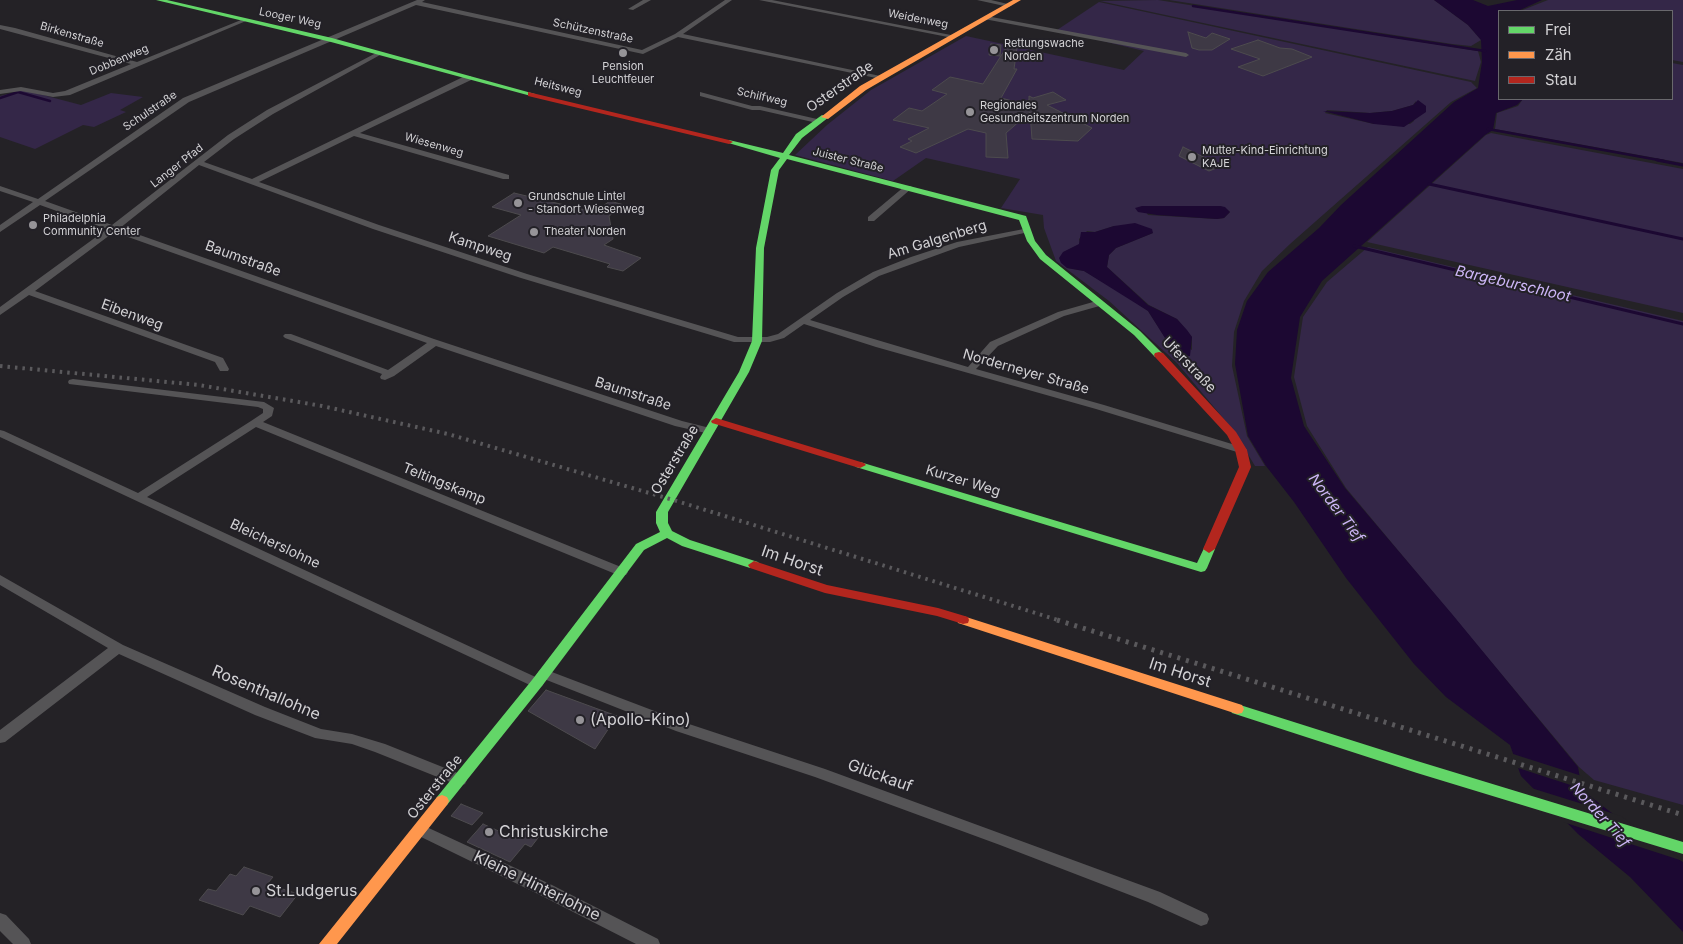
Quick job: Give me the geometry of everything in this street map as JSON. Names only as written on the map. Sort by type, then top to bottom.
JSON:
[{"type":"street","name":"Looger Weg","points":[[160,0],[328,40]]},
{"type":"street","points":[[631,9],[648,0]]},
{"type":"street","name":"Schützenstraße","points":[[419,2],[643,52],[677,35],[729,0]]},
{"type":"street","name":"Weidenweg","points":[[762,0],[953,36]]},
{"type":"street","points":[[980,0],[1014,2]]},
{"type":"street","name":"Schulstraße","points":[[0,230],[186,100],[419,2]]},
{"type":"street","name":"Osterstraße","points":[[327,944],[541,678],[640,547],[667,533],[662,523],[662,512],[744,372],[757,341],[760,248],[770,188],[775,170],[783,156],[799,136],[817,121],[881,77],[1014,2]]},
{"type":"street","points":[[986,18],[1186,55]]},
{"type":"street","name":"Dobbenweg","points":[[0,92],[21,89],[54,95],[68,93],[243,21]]},
{"type":"street","name":"Birkenstraße","points":[[0,27],[137,64]]},
{"type":"street","points":[[677,35],[881,77]]},
{"type":"street","name":"Heitsweg","points":[[328,40],[468,78],[783,156]]},
{"type":"street","name":"Langer Pfad","points":[[0,312],[200,163],[231,137],[270,112],[378,54]]},
{"type":"street","name":"Wiesenweg","points":[[252,182],[468,78]]},
{"type":"street","name":"Schilfweg","points":[[703,94],[752,108],[760,108],[817,121]]},
{"type":"street","name":"Wiesenweg","points":[[355,134],[506,178]]},
{"type":"street","name":"Juister Straße","points":[[783,156],[1023,218]]},
{"type":"street","name":"Kampweg","points":[[200,163],[376,227],[524,276],[737,340],[757,341]]},
{"type":"street","name":"Baumstraße","points":[[0,188],[115,227],[435,342],[679,424],[713,426]]},
{"type":"street","points":[[871,219],[908,188]]},
{"type":"street","name":"Uferstraße","points":[[1023,218],[1026,222],[1026,230],[1043,257],[1137,333],[1182,378],[1232,434],[1241,450]]},
{"type":"street","name":"Am Galgenberg","points":[[757,341],[782,336],[840,294],[876,274],[957,245],[1026,230]]},
{"type":"street","name":"Eibenweg","points":[[27,291],[219,360],[224,369]]},
{"type":"street","points":[[970,370],[994,344],[1061,314],[1100,303]]},
{"type":"street","name":"Norderneyer Straße","points":[[803,320],[1241,450]]},
{"type":"street","points":[[288,336],[387,376],[435,342]]},
{"type":"street","points":[[74,382],[260,404],[269,408],[268,414],[255,423],[139,497]]},
{"type":"street","name":"Teltingskamp","points":[[255,423],[622,572]]},
{"type":"street","name":"Kurzer Weg","points":[[713,426],[1201,568],[1245,467],[1241,450]]},
{"type":"street","name":"Bleicherslohne","points":[[0,433],[541,678]]},
{"type":"street","name":"Im Horst","points":[[667,533],[686,543],[825,589],[938,612],[1417,767],[1683,848]]},
{"type":"street","name":"Rosenthallohne","points":[[0,579],[118,648],[292,724],[320,734],[352,739],[380,748],[460,780]]},
{"type":"street","points":[[0,738],[118,648]]},
{"type":"street","name":"Glückauf","points":[[541,678],[820,773],[996,837],[1154,897],[1201,919]]},
{"type":"street","name":"Kleine Hinterlohne","points":[[420,830],[544,889],[652,944]]},
{"type":"street","points":[[0,920],[23,944]]},
{"type":"shaded area","points":[[1158,0],[1478,51],[1481,62],[1475,81],[1100,1]]},
{"type":"shaded area","points":[[1169,0],[1434,0],[1468,25],[1481,40],[1471,46],[1452,44]]},
{"type":"shaded area","points":[[1548,0],[1683,0],[1683,62],[1673,60],[1673,10],[1523,10]]},
{"type":"shaded area","points":[[1099,2],[1471,82],[1477,88],[1451,102],[1290,244],[1262,271],[1244,301],[1234,332],[1232,366],[1247,436],[1265,466],[1255,466],[1234,431],[1177,363],[1109,301],[1056,261],[1044,228],[1043,215],[1001,208],[1020,179],[926,158],[893,181],[795,155],[827,125],[871,90],[966,36],[1124,70],[1144,51],[1057,30]],"holes":[[[1416,101],[1414,121],[1410,124],[1374,124],[1325,113],[1327,110],[1370,113],[1392,111],[1413,105]],[[1142,206],[1220,206],[1230,212],[1224,218],[1217,219],[1148,215]],[[1114,226],[1153,233],[1116,248],[1109,255],[1107,267],[1149,305],[1177,319],[1192,337],[1192,350],[1164,336],[1148,311],[1124,294],[1084,271],[1067,268],[1064,252],[1080,244],[1079,239],[1087,231],[1095,232]]]},
{"type":"shaded area","points":[[1673,63],[1683,65],[1683,163],[1495,129],[1497,113],[1518,106],[1522,100],[1673,100]]},
{"type":"shaded area","points":[[24,90],[81,105],[111,93],[143,97],[120,110],[126,112],[94,127],[83,125],[35,149],[0,137],[0,96]]},
{"type":"shaded area","points":[[1491,133],[1683,169],[1683,313],[1367,242],[1486,135]]},
{"type":"shaded area","points":[[1368,247],[1683,321],[1683,805],[1594,780],[1579,767],[1346,488],[1307,426],[1294,377],[1303,317],[1327,282]]},
{"type":"water","name":"Norder Tief","points":[[1434,0],[1473,0],[1488,6],[1517,0],[1542,0],[1520,10],[1498,10],[1498,100],[1522,100],[1517,105],[1496,113],[1493,130],[1485,135],[1322,281],[1300,317],[1291,378],[1304,426],[1345,488],[1578,767],[1582,790],[1639,834],[1683,862],[1683,932],[1630,877],[1578,834],[1521,776],[1510,745],[1446,697],[1414,664],[1346,578],[1294,502],[1266,466],[1248,436],[1235,364],[1237,330],[1247,301],[1268,272],[1319,228],[1341,205],[1454,102],[1478,88],[1482,62],[1481,40],[1468,25]]},
{"type":"water","points":[[1418,100],[1426,106],[1426,112],[1404,127],[1374,124],[1323,111],[1370,113],[1392,111],[1413,105]]},
{"type":"water","points":[[1142,206],[1220,206],[1225,207],[1230,212],[1224,218],[1217,219],[1157,215],[1138,212],[1135,208]]},
{"type":"water","points":[[1135,223],[1152,229],[1153,233],[1116,248],[1109,255],[1107,267],[1148,305],[1177,319],[1192,337],[1190,356],[1184,356],[1170,346],[1148,311],[1084,271],[1067,268],[1061,263],[1059,258],[1063,252],[1079,244],[1081,232],[1095,232],[1114,226]]},
{"type":"pier","points":[[1510,753],[1582,776],[1586,790],[1515,767]]},
{"type":"pier","points":[[1528,787],[1621,816],[1683,861],[1563,822]]},
{"type":"building","points":[[1188,32],[1206,38],[1212,33],[1230,39],[1212,50],[1199,50],[1192,48]]},
{"type":"building","points":[[1258,40],[1280,48],[1292,49],[1312,57],[1263,76],[1238,67],[1260,59],[1231,49]]},
{"type":"building","points":[[991,44],[1001,45],[1000,56],[989,55]]},
{"type":"building","name":"Regionales Gesundheitszentrum Norden","points":[[1006,48],[1017,48],[1014,69],[1017,69],[1001,98],[1020,103],[1029,100],[1029,96],[1033,98],[1053,92],[1066,100],[1047,105],[1092,128],[1078,141],[1032,139],[1030,112],[1006,133],[1008,158],[986,157],[986,133],[968,129],[916,153],[900,147],[912,141],[908,139],[929,128],[893,120],[909,108],[922,111],[947,94],[932,90],[950,77],[983,84]]},
{"type":"building","name":"Mutter-Kind-Einrichtung KAJE","points":[[1183,147],[1222,166],[1209,171],[1179,156]]},
{"type":"building","points":[[514,193],[594,212],[610,201],[624,205],[609,216],[613,239],[604,245],[641,258],[623,271],[607,267],[610,264],[553,247],[544,253],[488,236],[521,215],[492,207]]},
{"type":"building","name":"(Apollo-Kino)","points":[[546,690],[617,716],[595,749],[528,711]]},
{"type":"building","points":[[461,804],[483,813],[472,825],[451,816]]},
{"type":"building","name":"Christuskirche","points":[[483,824],[514,838],[524,826],[541,834],[531,847],[525,844],[510,862],[467,842]]},
{"type":"building","name":"St.Ludgerus","points":[[244,867],[273,877],[267,884],[298,894],[280,917],[250,906],[243,915],[199,900],[208,889],[216,891],[230,874],[236,876]]},
{"type":"waterway","points":[[1193,6],[1485,51]]},
{"type":"waterway","points":[[0,98],[18,92],[50,101]]},
{"type":"waterway","points":[[1488,129],[1664,161]]},
{"type":"waterway","points":[[1657,160],[1683,165]]},
{"type":"waterway","points":[[1429,184],[1683,239]]},
{"type":"waterway","name":"Bargeburschloot","points":[[1354,246],[1683,324]]},
{"type":"railway","points":[[0,366],[199,385],[322,406],[448,434],[680,502],[1061,621]]},
{"type":"railway","points":[[1057,620],[1683,815]]},
{"type":"traffic: fast","points":[[159,0],[332,40],[531,94]]},
{"type":"traffic: fast","points":[[754,565],[686,543],[667,533],[662,523],[662,512],[744,372],[757,341],[760,248],[775,170],[799,136],[825,117]]},
{"type":"traffic: fast","points":[[729,142],[1023,218],[1031,241],[1043,257],[1137,333],[1159,355]]},
{"type":"traffic: fast","points":[[860,465],[1201,568],[1209,549]]},
{"type":"traffic: fast","points":[[442,801],[537,683],[640,547],[667,533]]},
{"type":"traffic: fast","points":[[1237,709],[1417,767],[1683,848]]},
{"type":"traffic: slow","points":[[825,117],[863,88],[1018,0]]},
{"type":"traffic: slow","points":[[963,620],[1237,709]]},
{"type":"traffic: slow","points":[[327,944],[442,801]]},
{"type":"traffic: jam","points":[[531,94],[729,142]]},
{"type":"traffic: jam","points":[[1159,355],[1232,434],[1241,450],[1245,467],[1209,549]]},
{"type":"traffic: jam","points":[[716,421],[860,465]]},
{"type":"traffic: jam","points":[[754,565],[825,589],[938,612],[963,620]]},
{"type":"place","name":"Rettungswache Norden","points":[[994,50]]},
{"type":"place","name":"Pension Leuchtfeuer","points":[[623,53]]},
{"type":"place","name":"Regionales Gesundheitszentrum Norden","points":[[970,112]]},
{"type":"place","name":"Mutter-Kind-Einrichtung KAJE","points":[[1192,157]]},
{"type":"place","name":"Grundschule Lintel - Standort Wiesenweg","points":[[518,203]]},
{"type":"place","name":"Philadelphia Community Center","points":[[33,225]]},
{"type":"place","name":"Theater Norden","points":[[534,232]]},
{"type":"place","name":"(Apollo-Kino)","points":[[580,720]]},
{"type":"place","name":"Christuskirche","points":[[489,832]]},
{"type":"place","name":"St.Ludgerus","points":[[256,891]]}]
